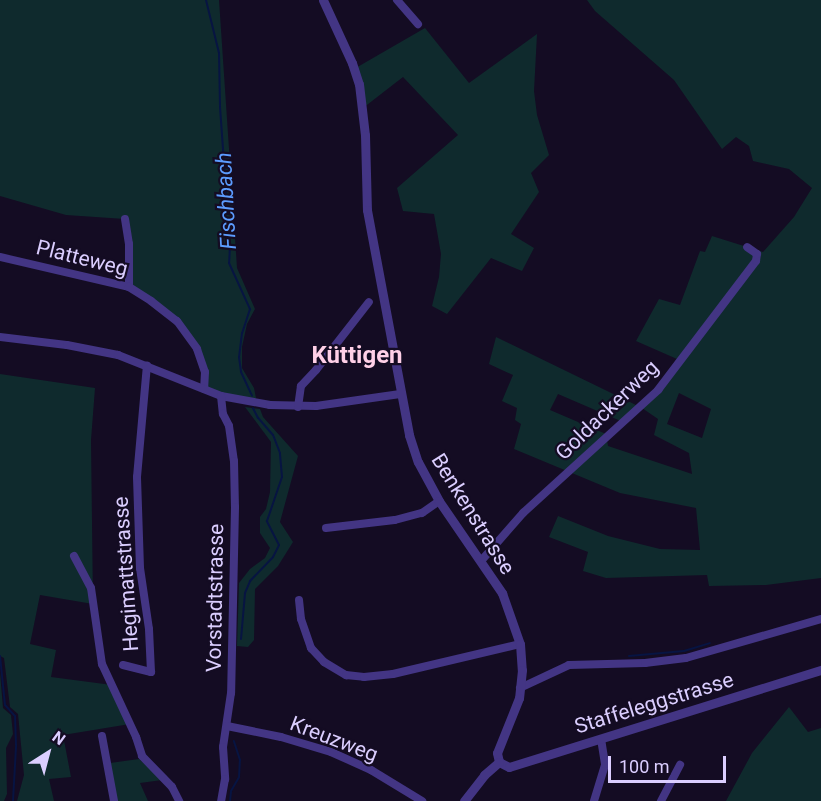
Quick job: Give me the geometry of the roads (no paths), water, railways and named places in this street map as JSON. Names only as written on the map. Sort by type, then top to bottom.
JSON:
[{"type":"street","name":"Benkenstrasse","points":[[323,0],[345,46],[359,84],[366,135],[367,210],[400,394],[418,462],[439,501],[502,593],[520,644],[520,688],[515,712],[497,753],[499,762]]},
{"type":"street","points":[[397,0],[418,24]]},
{"type":"street","points":[[125,219],[129,244],[129,287]]},
{"type":"street","name":"Goldackerweg","points":[[481,561],[523,513],[658,390],[756,261],[757,254],[747,247]]},
{"type":"street","name":"Platteweg","points":[[0,257],[129,287],[167,311],[189,336],[205,372],[204,389]]},
{"type":"street","points":[[298,407],[301,386],[369,302]]},
{"type":"street","points":[[0,337],[89,349],[147,365],[221,396],[270,405],[298,407],[347,403],[400,394]]},
{"type":"street","name":"Hegimattstrasse","points":[[123,665],[151,672],[149,629],[140,568],[137,477],[147,365]]},
{"type":"street","name":"Vorstadtstrasse","points":[[221,396],[223,414],[230,426],[234,461],[231,693],[223,747],[225,779],[221,801]]},
{"type":"street","points":[[326,528],[395,520],[422,513],[439,501]]},
{"type":"street","points":[[74,556],[91,588],[102,664],[136,737],[142,756],[172,787],[179,801]]},
{"type":"street","points":[[299,600],[301,619],[311,648],[324,662],[346,675],[364,678],[393,674],[520,644]]},
{"type":"street","points":[[520,688],[569,665],[645,663],[686,658],[821,619]]},
{"type":"street","name":"Staffeleggstrasse","points":[[499,762],[509,767],[821,670]]},
{"type":"street","name":"Kreuzweg","points":[[227,726],[281,737],[331,752],[371,770],[422,801]]},
{"type":"street","points":[[102,736],[114,801]]},
{"type":"street","points":[[594,801],[605,764],[601,739]]},
{"type":"street","points":[[464,801],[484,775],[499,762]]},
{"type":"street","points":[[661,801],[680,765]]},
{"type":"waterway","name":"Fischbach","points":[[206,0],[219,53],[226,190],[225,231],[230,246],[229,263],[250,309],[242,333],[239,357],[241,372],[252,396]]},
{"type":"waterway","points":[[241,639],[245,593],[250,581],[273,557],[279,545],[267,521],[282,477],[280,453],[273,435],[258,418],[253,408]]},
{"type":"waterway","points":[[629,656],[684,651],[710,643]]},
{"type":"waterway","points":[[0,656],[5,705],[15,716],[13,801]]},
{"type":"waterway","points":[[230,801],[231,791],[239,777],[240,760],[234,741]]},
{"type":"district","name":"Küttigen","points":[[357,356]]}]
